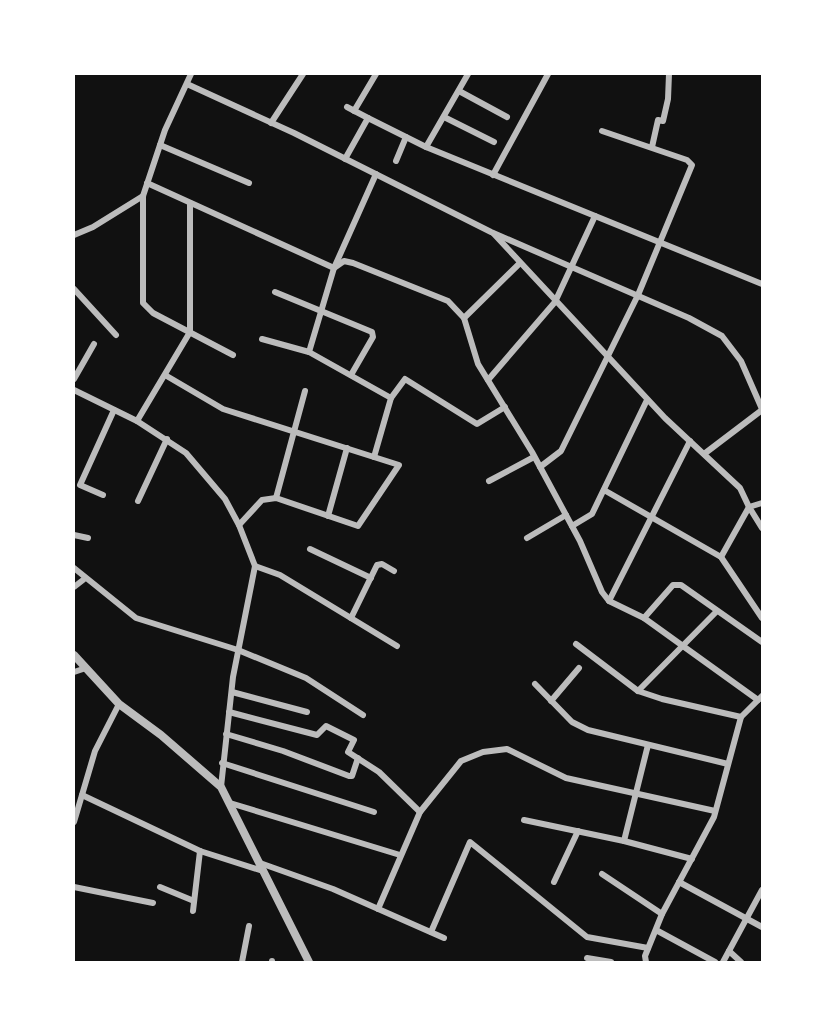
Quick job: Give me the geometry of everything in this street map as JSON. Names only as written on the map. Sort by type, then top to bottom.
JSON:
[{"type":"street","points":[[191,74],[160,145],[143,196],[143,303],[153,313],[233,356]]},
{"type":"street","points":[[271,123],[303,74]]},
{"type":"street","points":[[354,111],[376,74]]},
{"type":"street","points":[[426,147],[468,74]]},
{"type":"street","points":[[493,175],[548,74]]},
{"type":"street","points":[[652,147],[658,120],[663,122],[668,99],[669,74]]},
{"type":"street","points":[[187,84],[376,174],[491,232],[638,295],[722,336],[741,361],[762,409],[705,454]]},
{"type":"street","points":[[459,91],[507,117]]},
{"type":"street","points":[[347,107],[426,147],[762,284]]},
{"type":"street","points":[[444,117],[494,142]]},
{"type":"street","points":[[345,159],[368,118]]},
{"type":"street","points":[[540,467],[561,451],[662,243],[691,163],[652,147],[602,131]]},
{"type":"street","points":[[396,161],[406,137]]},
{"type":"street","points":[[160,145],[249,183]]},
{"type":"street","points":[[309,352],[334,268],[376,174]]},
{"type":"street","points":[[147,183],[334,268]]},
{"type":"street","points":[[74,235],[93,227],[143,196]]},
{"type":"street","points":[[137,421],[190,332],[190,203]]},
{"type":"street","points":[[488,380],[555,302],[596,216]]},
{"type":"street","points":[[491,232],[647,400],[740,488],[762,528]]},
{"type":"street","points":[[334,268],[344,261],[353,262],[448,302],[464,318],[478,364],[540,467],[572,526],[602,592],[609,601],[644,618],[760,698],[741,717],[715,811],[662,914],[648,948],[646,963]]},
{"type":"street","points":[[464,318],[520,263]]},
{"type":"street","points":[[74,290],[116,335]]},
{"type":"street","points":[[275,292],[372,332],[373,336],[351,375]]},
{"type":"street","points":[[262,339],[309,352],[391,398]]},
{"type":"street","points":[[74,379],[94,344]]},
{"type":"street","points":[[165,375],[223,409],[399,465],[360,525],[276,498],[262,500],[239,525]]},
{"type":"street","points":[[374,457],[391,398],[405,379],[477,424],[505,407]]},
{"type":"street","points":[[74,390],[137,421],[186,453],[213,482],[239,525],[255,566],[231,692],[221,787]]},
{"type":"street","points":[[276,498],[305,391]]},
{"type":"street","points":[[572,526],[592,514],[647,400]]},
{"type":"street","points":[[103,495],[80,485],[114,410]]},
{"type":"street","points":[[138,501],[167,439]]},
{"type":"street","points":[[609,601],[690,441]]},
{"type":"street","points":[[328,516],[347,448]]},
{"type":"street","points":[[489,482],[534,457]]},
{"type":"street","points":[[604,490],[721,557],[760,608],[762,618]]},
{"type":"street","points":[[721,557],[749,507],[762,503]]},
{"type":"street","points":[[527,538],[566,515]]},
{"type":"street","points":[[74,535],[88,538]]},
{"type":"street","points":[[310,549],[371,578]]},
{"type":"street","points":[[351,618],[379,563],[394,571]]},
{"type":"street","points":[[255,566],[280,575],[397,646]]},
{"type":"street","points":[[74,568],[136,618],[238,650],[306,678],[363,715]]},
{"type":"street","points":[[74,587],[83,580]]},
{"type":"street","points":[[644,618],[676,584],[762,642]]},
{"type":"street","points":[[638,691],[717,611]]},
{"type":"street","points":[[576,644],[638,691],[662,699],[741,717]]},
{"type":"street","points":[[74,655],[119,704],[161,735],[221,787],[309,963]]},
{"type":"street","points":[[74,672],[86,668]]},
{"type":"street","points":[[551,701],[579,668]]},
{"type":"street","points":[[535,684],[572,722],[588,730],[728,764]]},
{"type":"street","points":[[231,692],[307,712]]},
{"type":"street","points":[[74,822],[95,751],[119,704]]},
{"type":"street","points":[[229,712],[317,735],[326,726],[355,741],[348,752],[379,772],[420,812]]},
{"type":"street","points":[[226,734],[283,751],[349,776],[358,758]]},
{"type":"street","points":[[624,841],[648,745]]},
{"type":"street","points":[[378,909],[420,812],[462,759],[483,752],[510,749],[566,778],[715,811]]},
{"type":"street","points":[[222,764],[374,812]]},
{"type":"street","points":[[82,795],[200,851],[261,867],[378,909],[444,938]]},
{"type":"street","points":[[230,803],[400,855]]},
{"type":"street","points":[[524,820],[624,841],[692,859]]},
{"type":"street","points":[[554,882],[578,831]]},
{"type":"street","points":[[431,932],[470,842],[587,937],[648,948]]},
{"type":"street","points":[[193,911],[200,851]]},
{"type":"street","points":[[602,874],[662,914]]},
{"type":"street","points":[[679,882],[762,927]]},
{"type":"street","points":[[74,887],[153,903]]},
{"type":"street","points":[[160,887],[194,901]]},
{"type":"street","points":[[723,963],[762,890]]},
{"type":"street","points":[[242,963],[249,926]]},
{"type":"street","points":[[656,930],[715,963]]},
{"type":"street","points":[[729,951],[741,963]]},
{"type":"street","points":[[586,958],[610,963]]}]
